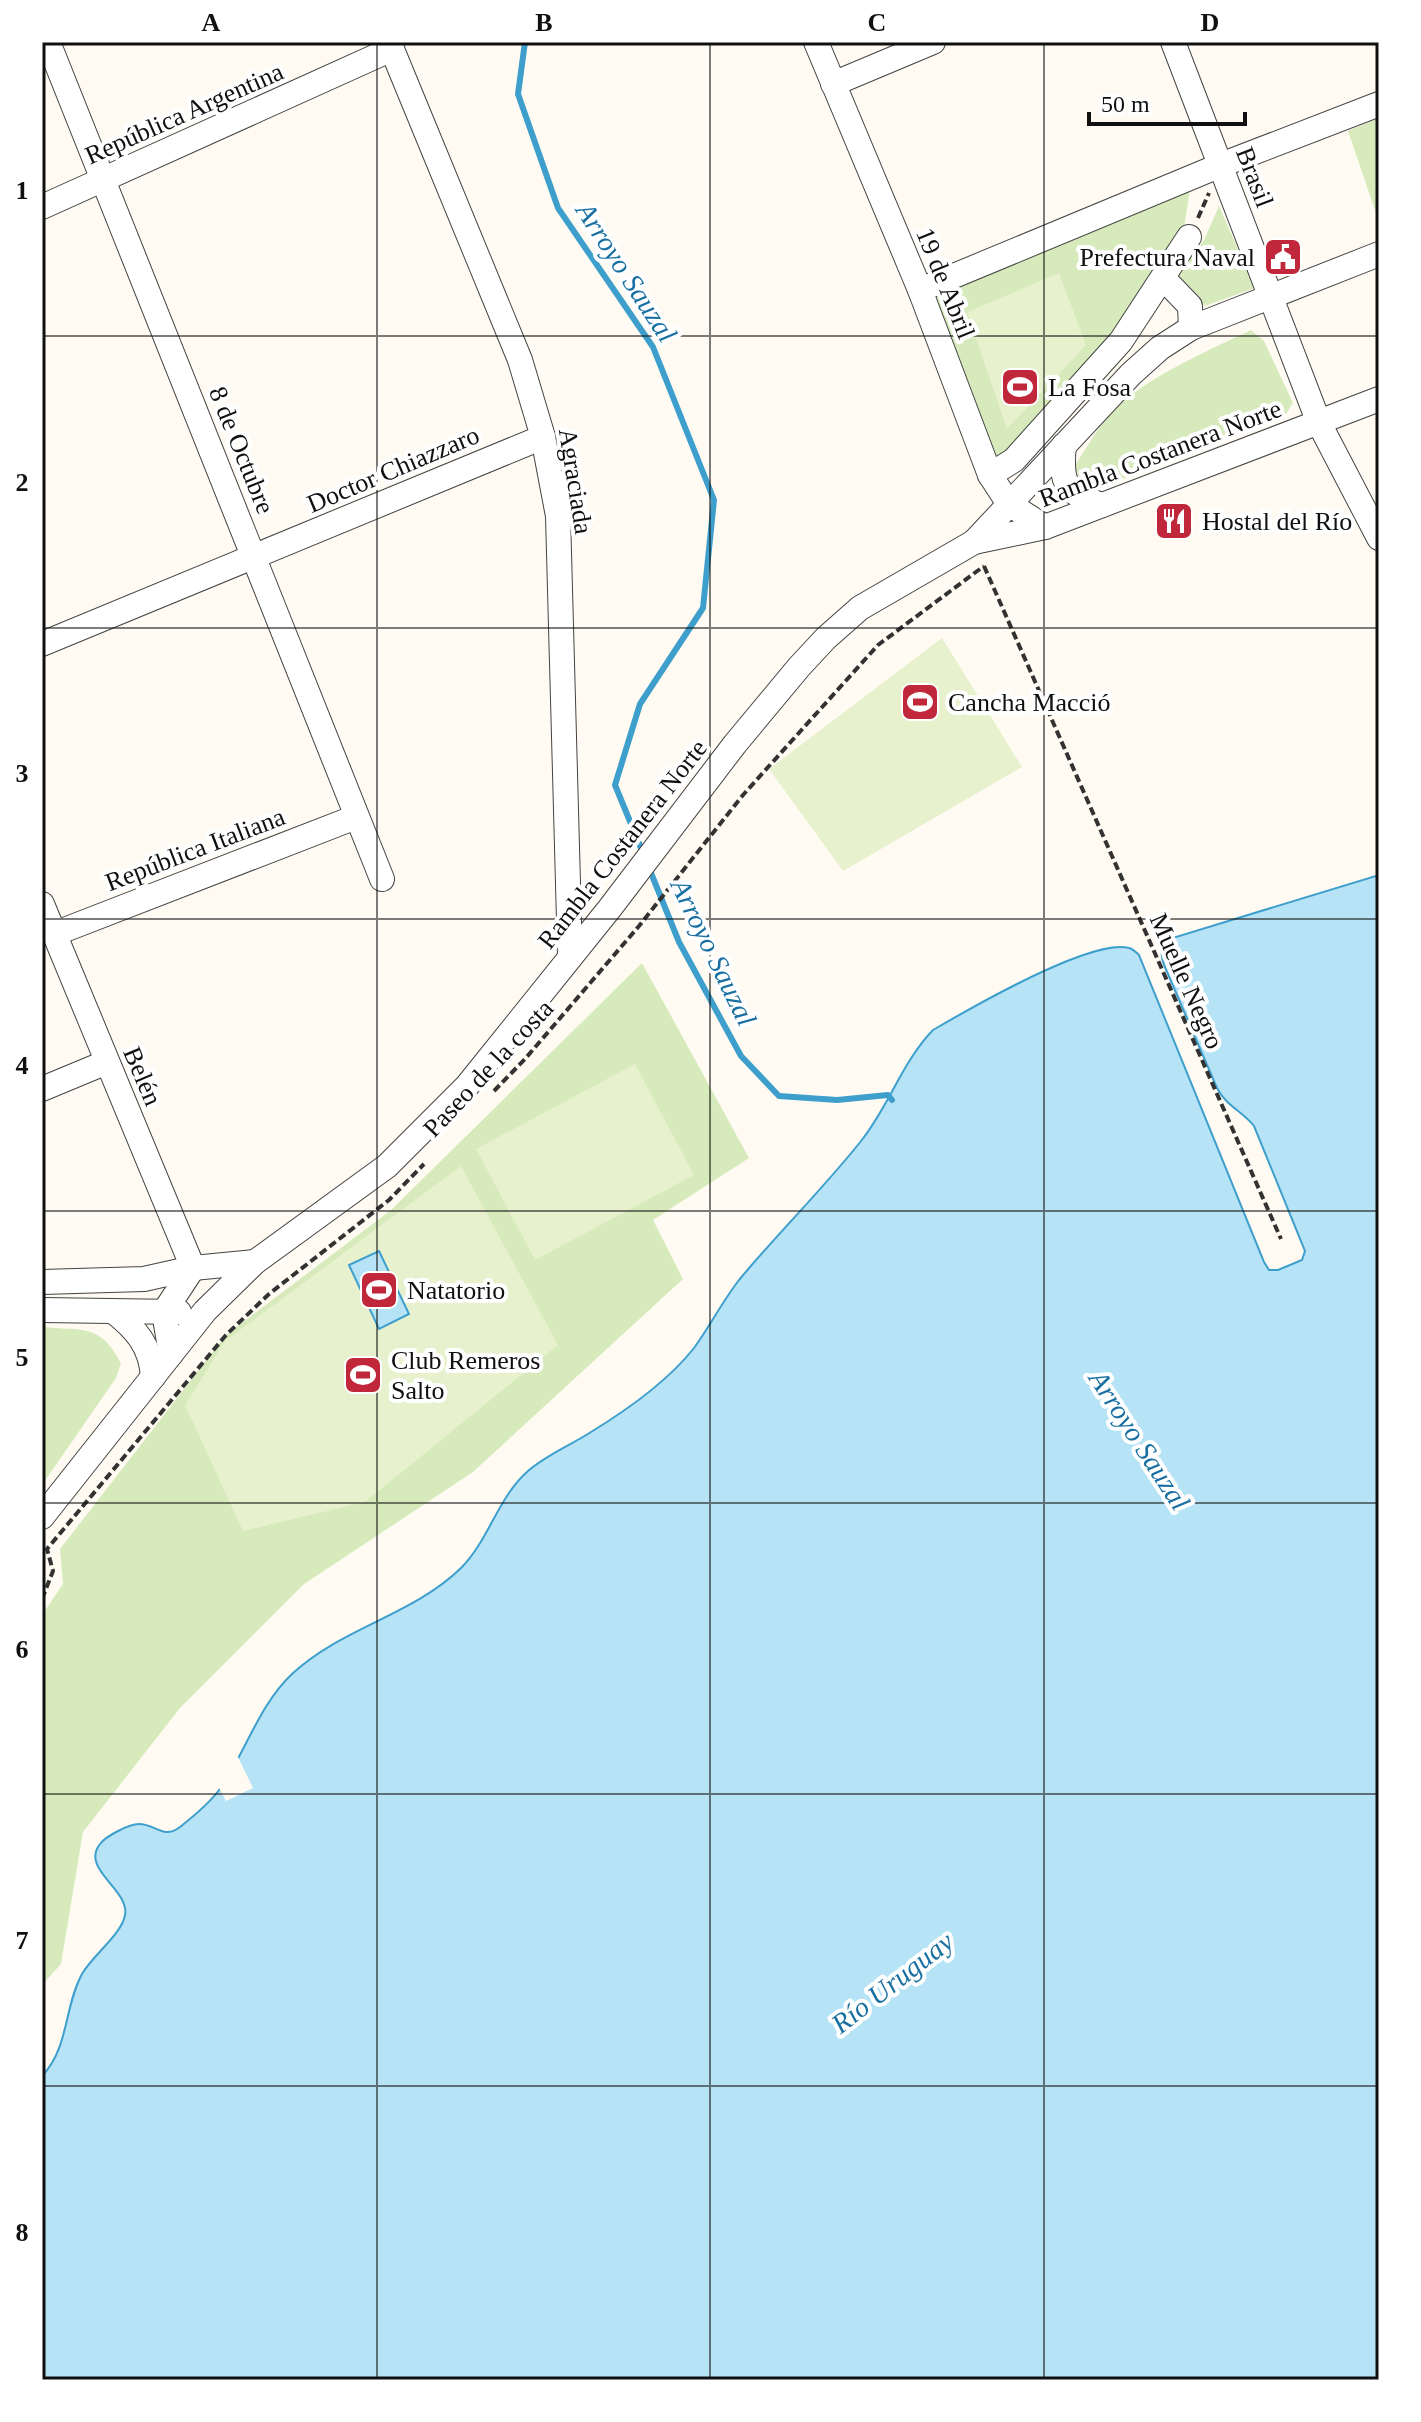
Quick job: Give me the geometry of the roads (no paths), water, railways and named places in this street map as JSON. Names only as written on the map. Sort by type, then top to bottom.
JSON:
[{"type":"street","name":"8 de Octubre","points":[[48,42],[382,879]]},
{"type":"street","name":"19 de Abril","points":[[816,42],[920,290],[990,475],[1009,504],[1045,527]]},
{"type":"street","points":[[833,84],[933,42]]},
{"type":"street","name":"Brasil","points":[[1173,42],[1319,423],[1379,538]]},
{"type":"street","name":"República Argentina","points":[[42,207],[391,45]]},
{"type":"street","name":"Agraciada","points":[[391,45],[520,360],[543,437],[558,516],[570,957]]},
{"type":"street","points":[[920,290],[1221,165],[1379,104]]},
{"type":"street","points":[[990,475],[1014,460],[1121,341],[1189,237]]},
{"type":"street","points":[[974,542],[1131,374],[1160,348],[1191,328],[1379,254]]},
{"type":"street","points":[[1164,279],[1190,306],[1191,328]]},
{"type":"street","name":"Rambla Costanera Norte","points":[[42,1517],[205,1311],[255,1262],[387,1166],[467,1086],[610,908],[735,744],[799,667],[860,608],[974,542],[1045,527],[1379,399]]},
{"type":"street","name":"Doctor Chiazzaro","points":[[42,644],[543,437]]},
{"type":"street","points":[[1064,445],[1062,467],[1068,487],[1077,497],[1102,505]]},
{"type":"street","name":"República Italiana","points":[[54,934],[356,817]]},
{"type":"street","name":"Belén","points":[[42,904],[193,1268]]},
{"type":"street","points":[[42,1089],[107,1062]]},
{"type":"street","points":[[42,1282],[144,1279],[193,1268],[255,1262]]},
{"type":"street","points":[[171,1354],[164,1312],[193,1268]]},
{"type":"street","points":[[42,1310],[205,1311]]},
{"type":"street","points":[[113,1311],[147,1345],[153,1377]]},
{"type":"water","name":"Río Uruguay","points":[[1379,875],[1379,2380],[42,2380],[42,2076],[57,2053],[82,1974],[113,1937],[125,1915],[125,1906],[96,1862],[100,1844],[112,1834],[130,1826],[139,1824],[169,1832],[191,1818],[222,1786],[262,1713],[292,1674],[332,1645],[442,1584],[471,1557],[509,1493],[528,1471],[619,1414],[672,1372],[694,1348],[739,1280],[861,1141],[913,1056],[933,1030],[1031,977],[1111,948],[1129,948],[1139,955],[1264,1262],[1269,1270],[1278,1270],[1302,1260],[1305,1251],[1254,1126],[1217,1088],[1164,965],[1162,949],[1166,940]]},
{"type":"water","name":"Natatorio","points":[[379,1251],[409,1314],[379,1329],[349,1265]]},
{"type":"waterway","name":"Arroyo Sauzal","points":[[525,42],[518,94],[558,208],[653,347],[714,500],[703,608],[640,704],[615,785],[643,853]]},
{"type":"waterway","name":"Arroyo Sauzal","points":[[649,868],[679,942],[741,1056],[779,1096],[837,1100],[888,1095],[892,1100]]},
{"type":"place","name":"Prefectura Naval","points":[[1283,257]]},
{"type":"place","name":"La Fosa","points":[[1020,387]]},
{"type":"place","name":"Hostal del Río","points":[[1174,521]]},
{"type":"place","name":"Cancha Macció","points":[[920,702]]},
{"type":"place","name":"Natatorio","points":[[379,1290]]},
{"type":"place","name":"Club Remeros Salto","points":[[363,1375]]}]
